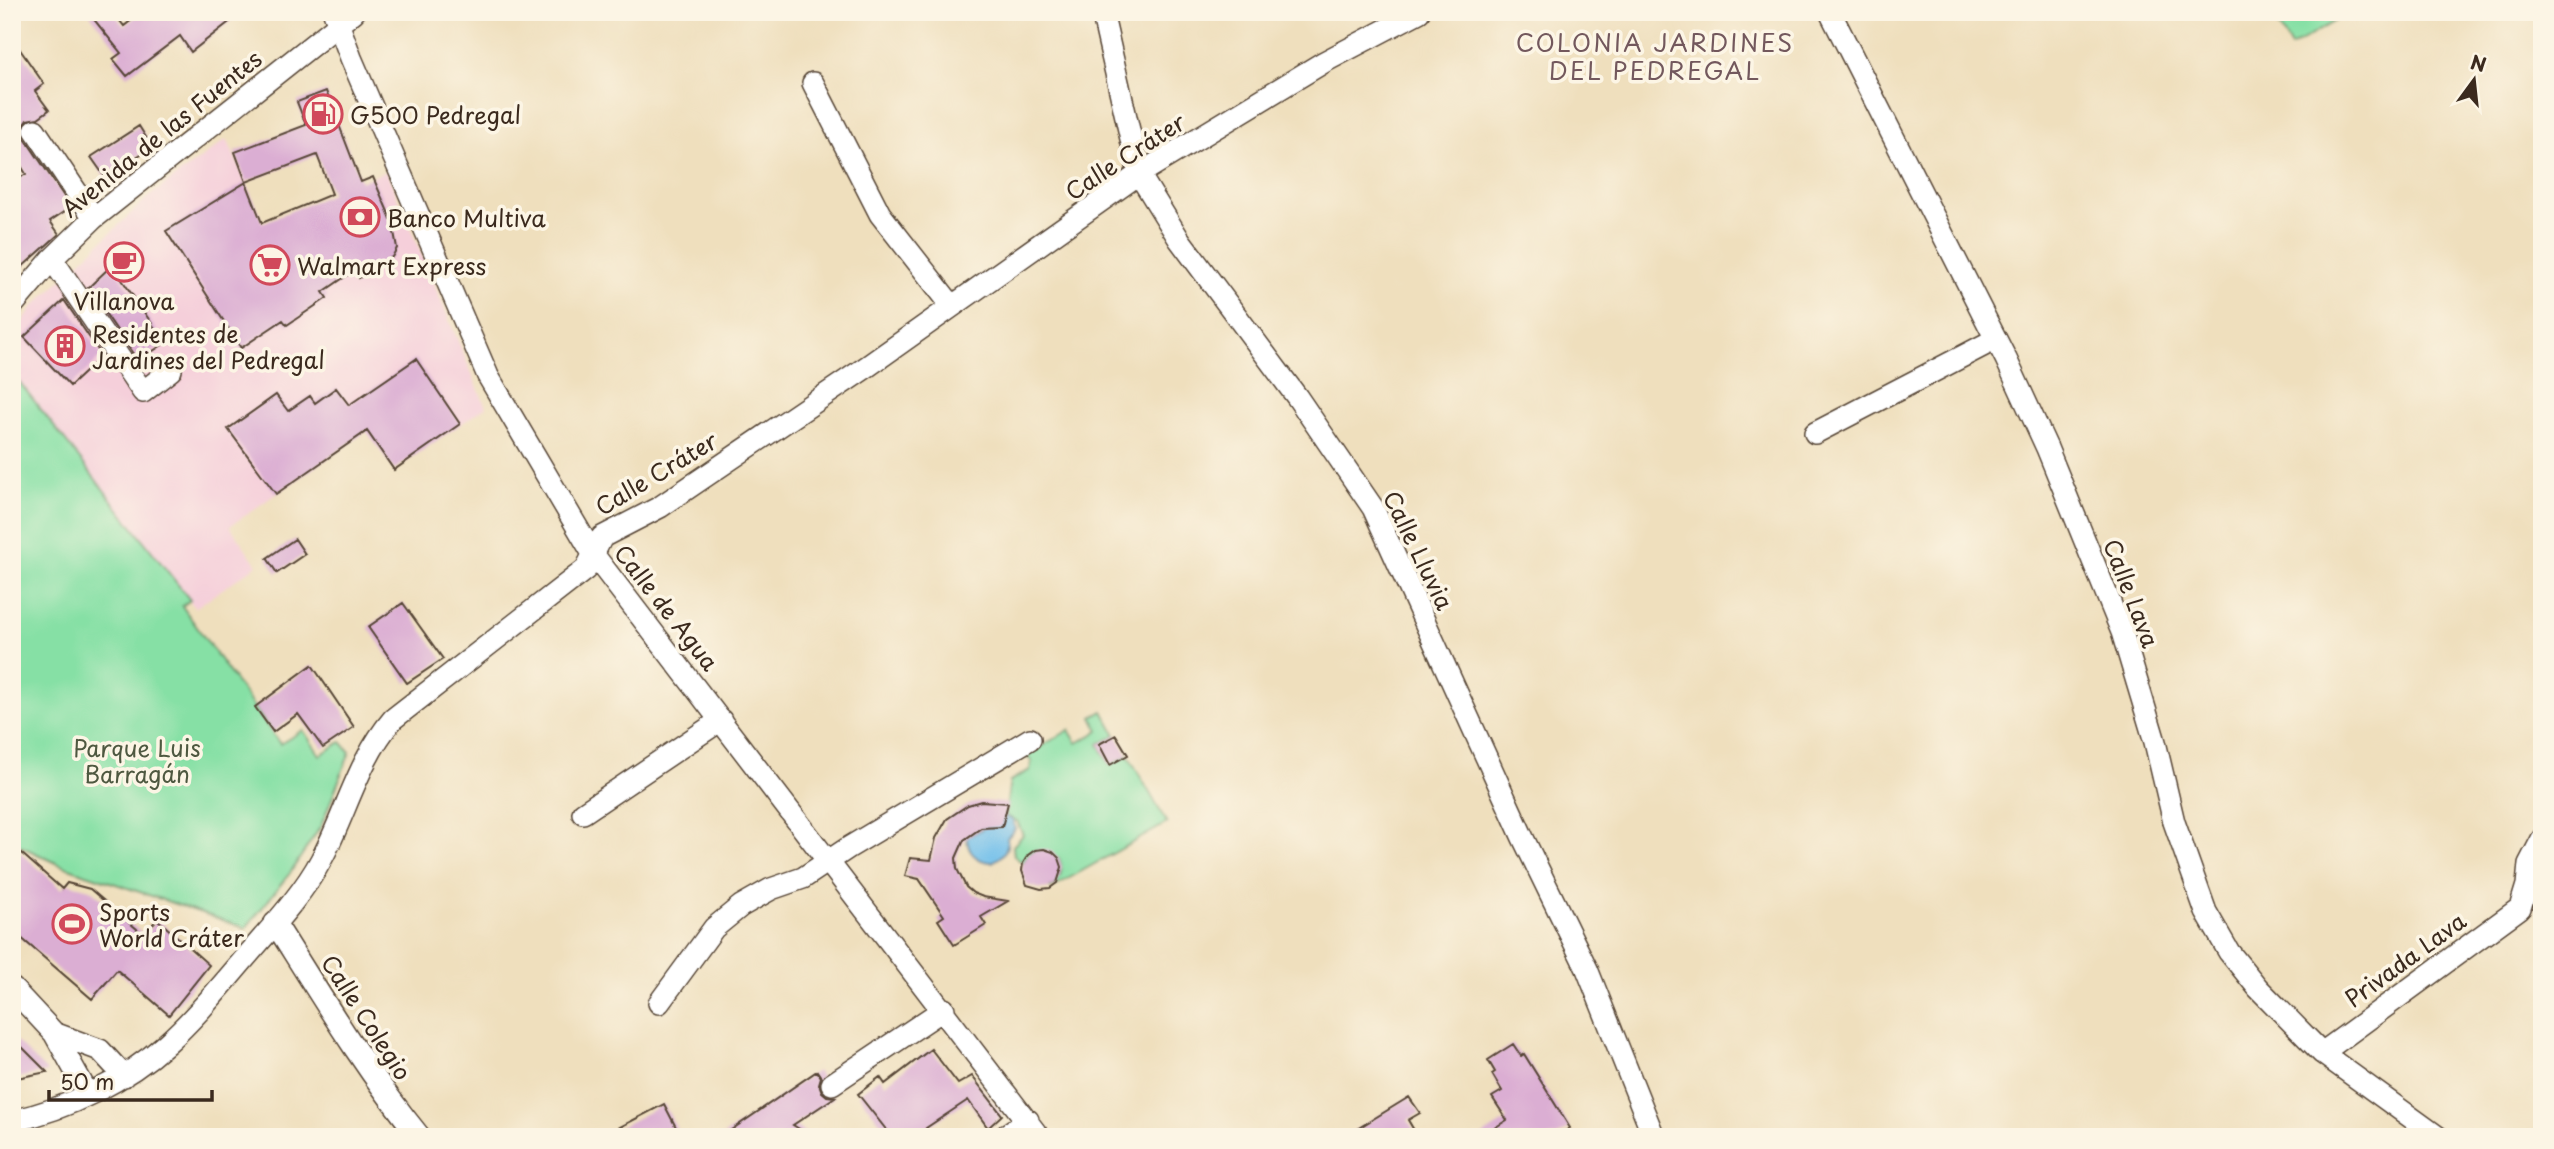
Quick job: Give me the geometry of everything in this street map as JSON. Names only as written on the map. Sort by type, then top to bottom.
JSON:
[{"type":"street","name":"Calle Lluvia","points":[[1102,12],[1139,174],[1179,239],[1297,397],[1373,508],[1523,838],[1587,969],[1654,1137]]},
{"type":"street","name":"Calle Cráter","points":[[12,1121],[61,1106],[124,1076],[169,1042],[275,923],[319,864],[376,738],[393,719],[586,569],[601,537],[660,507],[1139,174],[1324,62],[1419,12]]},
{"type":"street","name":"Calle Lava","points":[[1830,12],[1996,339],[2047,448],[2122,632],[2155,742],[2174,822],[2206,912],[2229,952],[2258,988],[2322,1053],[2438,1137]]},
{"type":"street","name":"Avenida de las Fuentes","points":[[12,306],[52,259],[94,218],[342,16]]},
{"type":"street","name":"Calle de Agua","points":[[342,16],[356,71],[488,376],[593,554],[1034,1128]]},
{"type":"street","points":[[813,83],[880,214],[952,306]]},
{"type":"street","points":[[34,130],[94,218]]},
{"type":"street","points":[[52,259],[143,392],[171,370]]},
{"type":"street","points":[[1815,433],[1996,339]]},
{"type":"street","points":[[583,813],[721,720]]},
{"type":"street","points":[[659,1003],[714,928],[727,916],[755,897],[803,878],[1030,739]]},
{"type":"street","name":"Privada Lava","points":[[2322,1053],[2520,908],[2527,885],[2529,864],[2542,839]]},
{"type":"street","name":"Calle Colegio","points":[[275,923],[386,1096],[420,1137]]},
{"type":"street","points":[[12,988],[54,1033],[88,1094]]},
{"type":"street","points":[[832,1084],[944,1009]]},
{"type":"street","points":[[54,1033],[100,1050],[124,1076]]},
{"type":"street","points":[[1003,1137],[1034,1128]]},
{"type":"shaded area","points":[[227,139],[263,223],[386,171],[486,407],[394,470],[366,431],[230,526],[257,565],[195,608],[21,384],[12,380],[12,337],[32,308],[147,198]]},
{"type":"green space","points":[[2270,12],[2350,12],[2291,47]]},
{"type":"green space","name":"Parque Luis Barragán","points":[[12,380],[21,384],[190,600],[182,606],[280,744],[303,730],[320,755],[341,742],[350,752],[321,826],[290,873],[246,928],[63,866],[12,842]]},
{"type":"green space","points":[[1103,711],[1116,735],[1099,744],[1110,765],[1128,755],[1167,823],[1050,889],[1060,875],[1059,858],[1035,850],[1023,863],[1014,856],[1013,846],[1023,835],[1017,821],[1005,816],[1010,781],[1030,770],[1032,761],[1025,756],[1069,730],[1077,743],[1099,731],[1092,717]]},
{"type":"water","points":[[1005,816],[1013,820],[1015,829],[1007,838],[1004,853],[992,862],[977,858],[971,852],[967,837]]},
{"type":"building","points":[[88,12],[113,12],[124,26],[142,12],[242,12],[191,52],[180,36],[127,76],[113,59],[121,53]]},
{"type":"building","points":[[12,38],[44,84],[35,91],[49,110],[38,118],[27,120],[21,129],[71,207],[50,221],[59,234],[12,276],[12,183],[26,174],[12,151]]},
{"type":"building","name":"Walmart Express","points":[[326,91],[361,182],[373,177],[392,221],[397,248],[392,257],[359,278],[355,270],[323,292],[327,298],[287,325],[283,320],[241,348],[166,231],[246,182],[235,152],[306,125],[297,102]],"holes":[[[317,155],[332,194],[262,223],[246,182]]]},
{"type":"building","points":[[139,126],[152,147],[105,177],[91,157]]},
{"type":"building","points":[[112,265],[165,343],[138,361],[88,288]]},
{"type":"building","name":"Residentes de Jardines del Pedregal","points":[[64,300],[102,356],[70,386],[24,337]]},
{"type":"building","points":[[416,359],[460,424],[394,470],[367,431],[276,494],[228,429],[276,395],[288,411],[310,396],[315,403],[336,388],[349,405]]},
{"type":"building","points":[[295,539],[305,554],[277,573],[267,558]]},
{"type":"building","points":[[403,603],[443,659],[407,683],[368,627]]},
{"type":"building","points":[[312,665],[354,727],[323,748],[298,714],[273,732],[255,707]]},
{"type":"building","points":[[1116,735],[1128,755],[1110,765],[1099,744]]},
{"type":"building","points":[[981,801],[1008,803],[1002,827],[981,828],[964,840],[956,858],[957,869],[966,887],[973,893],[1008,901],[981,917],[986,925],[954,945],[938,920],[944,916],[919,879],[905,876],[910,858],[931,860],[936,838],[947,819],[968,805]]},
{"type":"building","name":"Sports World Cráter","points":[[12,845],[62,889],[67,883],[90,889],[144,935],[157,919],[209,965],[169,1015],[117,970],[92,999],[12,930]]},
{"type":"building","points":[[1044,849],[1059,858],[1062,867],[1057,883],[1050,888],[1041,889],[1027,885],[1022,871],[1028,855],[1035,850]]},
{"type":"building","points":[[12,1037],[47,1072],[12,1079]]},
{"type":"building","points":[[1513,1044],[1521,1056],[1524,1054],[1570,1128],[1556,1137],[1480,1137],[1507,1120],[1492,1097],[1502,1091],[1492,1074],[1495,1072],[1488,1060]]},
{"type":"building","points":[[931,1049],[958,1084],[972,1076],[1002,1115],[988,1128],[968,1100],[926,1128],[932,1137],[892,1137],[858,1094],[880,1077],[885,1084]]},
{"type":"building","points":[[817,1071],[821,1077],[819,1084],[822,1092],[835,1097],[793,1125],[812,1137],[721,1137]]},
{"type":"building","points":[[1409,1097],[1420,1113],[1408,1120],[1418,1137],[1344,1137]]},
{"type":"building","points":[[664,1104],[681,1137],[601,1137]]},
{"type":"place","name":"G500 Pedregal","points":[[323,114]]},
{"type":"place","name":"Banco Multiva","points":[[360,217]]},
{"type":"place","name":"Villanova","points":[[124,262]]},
{"type":"place","name":"Walmart Express","points":[[270,265]]},
{"type":"place","name":"Residentes de Jardines del Pedregal","points":[[65,346]]},
{"type":"place","name":"Sports World Cráter","points":[[72,924]]},
{"type":"district","name":"COLONIA JARDINES DEL PEDREGAL","points":[[1655,56]]}]
